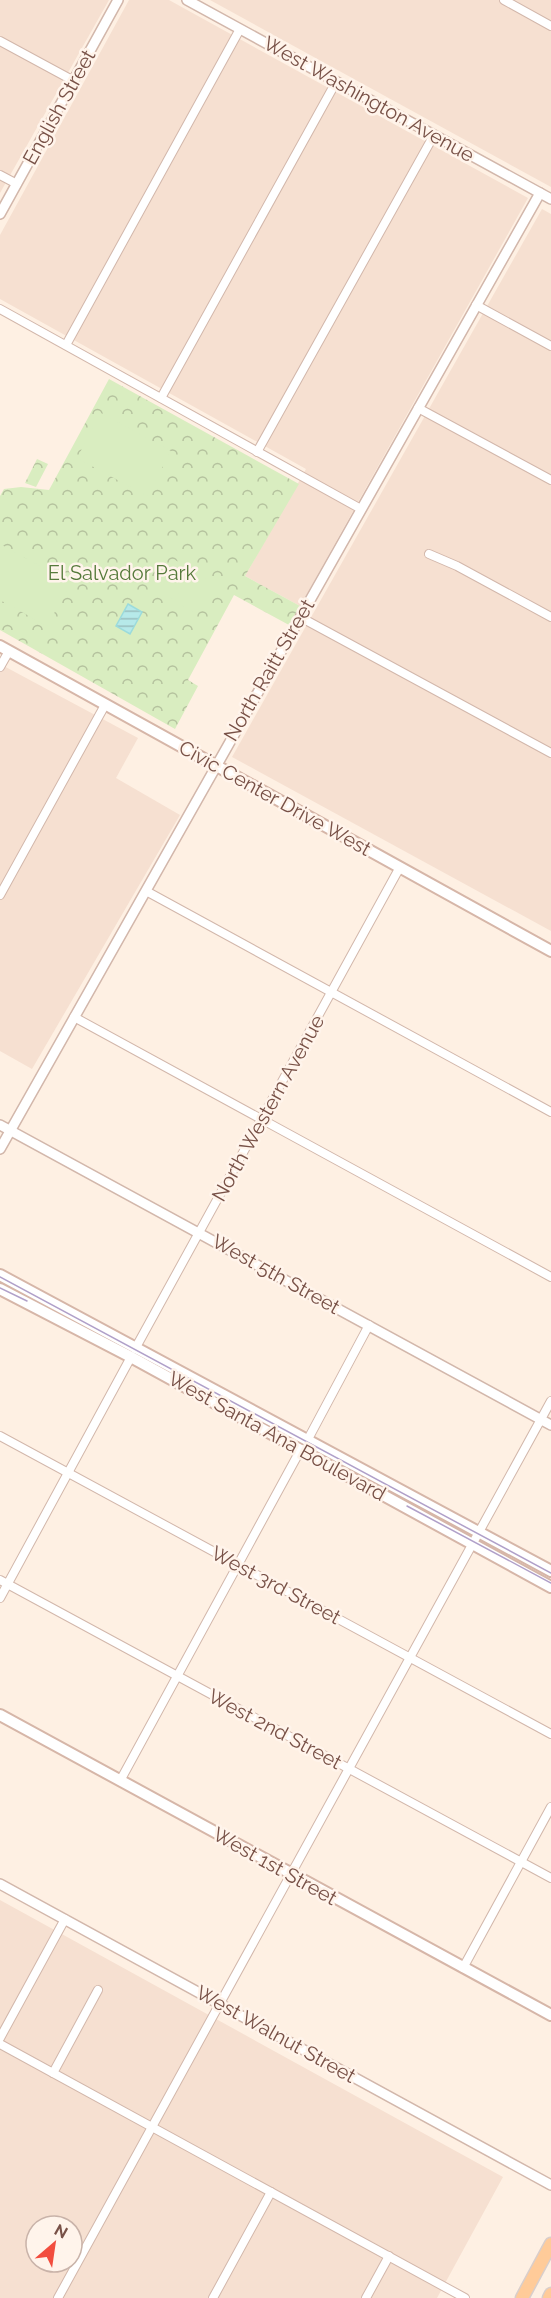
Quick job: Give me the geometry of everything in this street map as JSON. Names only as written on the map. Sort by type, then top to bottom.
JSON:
[{"type":"main road","name":"Civic Center Drive West","points":[[4,648],[551,951]]},
{"type":"main road","name":"West Santa Ana Boulevard","points":[[0,1275],[133,1353],[304,1445],[551,1571]]},
{"type":"main road","name":"West Santa Ana Boulevard","points":[[0,1290],[133,1353]]},
{"type":"main road","name":"West Santa Ana Boulevard","points":[[304,1445],[551,1587]]},
{"type":"main road","name":"West 1st Street","points":[[0,1715],[551,2015]]},
{"type":"main road","points":[[522,2298],[551,2244]]},
{"type":"main road","points":[[549,2298],[551,2294]]},
{"type":"street","name":"English Street","points":[[0,214],[118,0]]},
{"type":"street","name":"West Washington Avenue","points":[[187,0],[551,199]]},
{"type":"street","points":[[504,0],[551,26]]},
{"type":"street","points":[[66,345],[240,29]]},
{"type":"street","points":[[0,41],[74,81]]},
{"type":"street","points":[[161,398],[336,82]]},
{"type":"street","points":[[257,452],[434,135]]},
{"type":"street","points":[[0,175],[16,184]]},
{"type":"street","name":"North Raitt Street","points":[[0,1149],[540,193]]},
{"type":"street","points":[[476,305],[551,346]]},
{"type":"street","points":[[0,309],[361,509]]},
{"type":"street","points":[[418,408],[551,480]]},
{"type":"street","points":[[429,554],[457,566],[551,617]]},
{"type":"street","points":[[300,617],[551,753]]},
{"type":"street","points":[[0,667],[4,648]]},
{"type":"street","points":[[0,895],[105,705]]},
{"type":"street","name":"North Western Avenue","points":[[0,1598],[4,1582],[69,1473],[400,867]]},
{"type":"street","points":[[146,891],[551,1112]]},
{"type":"street","points":[[74,1017],[551,1276]]},
{"type":"street","name":"West 5th Street","points":[[0,1125],[551,1425]]},
{"type":"street","points":[[120,1781],[369,1325]]},
{"type":"street","points":[[58,2298],[154,2128],[411,1658],[477,1532],[551,1401]]},
{"type":"street","name":"West 3rd Street","points":[[0,1436],[551,1734]]},
{"type":"street","name":"West 2nd Street","points":[[4,1582],[551,1878]]},
{"type":"street","points":[[463,1968],[551,1807]]},
{"type":"street","name":"West Walnut Street","points":[[0,1884],[551,2185]]},
{"type":"street","points":[[0,2038],[65,1919]]},
{"type":"street","points":[[53,2073],[98,1990]]},
{"type":"street","points":[[0,2044],[465,2298]]},
{"type":"street","points":[[213,2298],[271,2192]]},
{"type":"street","points":[[366,2298],[389,2256]]},
{"type":"shaded area","points":[[0,0],[109,0],[0,193]]},
{"type":"shaded area","points":[[129,0],[169,0],[528,198],[300,606],[245,576],[306,469],[0,299],[0,235]]},
{"type":"shaded area","points":[[210,0],[551,0],[551,187]]},
{"type":"shaded area","points":[[542,209],[551,214],[551,931],[232,757]]},
{"type":"shaded area","points":[[0,664],[138,738],[116,778],[180,815],[32,1069],[0,1051]]},
{"type":"shaded area","points":[[0,1900],[503,2177],[437,2298],[0,2298]]},
{"type":"green space","name":"El Salvador Park","points":[[109,379],[299,484],[245,576],[300,606],[289,625],[234,595],[188,680],[198,686],[175,729],[0,630],[0,496],[4,489],[21,487],[49,490]]},
{"type":"green space","points":[[101,413],[171,451],[147,496],[77,458]]},
{"type":"green space","points":[[37,459],[48,464],[36,487],[25,483]]},
{"type":"green space","points":[[0,544],[71,583],[47,626],[0,600]]},
{"type":"green space","points":[[173,559],[192,569],[175,600],[156,589]]},
{"type":"green space","points":[[195,572],[213,583],[196,613],[178,603]]},
{"type":"water","points":[[128,604],[142,612],[130,634],[116,626]]},
{"type":"tram line","points":[[0,1277],[551,1573]]},
{"type":"tram line","points":[[0,1288],[27,1301]]},
{"type":"tram line","points":[[407,1506],[551,1583]]}]
